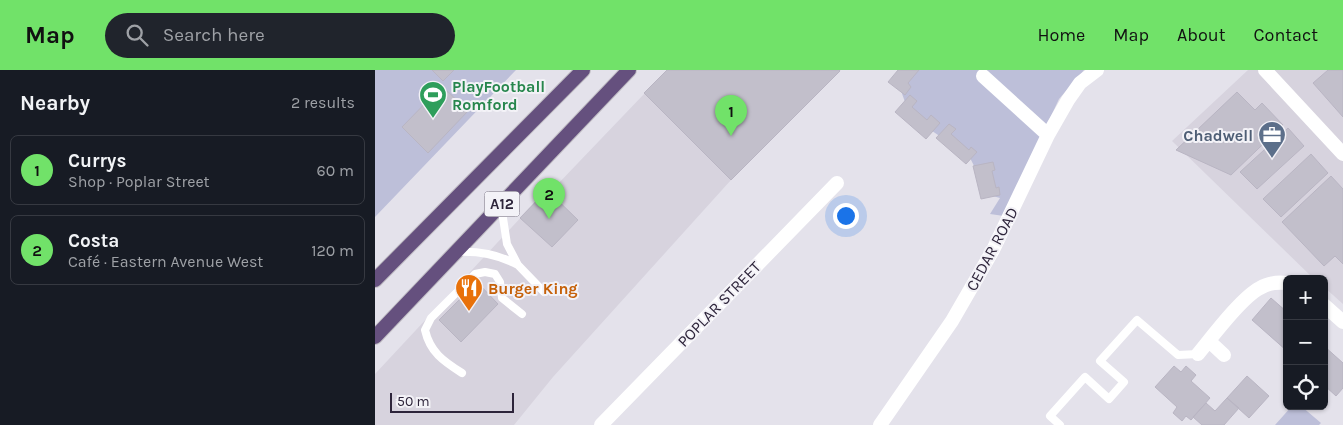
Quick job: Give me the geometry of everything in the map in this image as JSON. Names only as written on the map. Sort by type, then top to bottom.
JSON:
[{"type":"highway","name":"A12","points":[[375,280],[583,70]]},
{"type":"highway","name":"A12","points":[[375,337],[629,70]]},
{"type":"street","name":"CEDAR ROAD","points":[[880,425],[953,321],[993,250],[1048,135],[1080,83],[1097,70]]},
{"type":"street","points":[[1265,70],[1343,154]]},
{"type":"street","points":[[983,76],[1048,135]]},
{"type":"street","name":"POPLAR STREET","points":[[601,425],[837,183]]},
{"type":"street","points":[[1198,354],[1247,298],[1260,288],[1277,282],[1283,283]]},
{"type":"street","points":[[1328,309],[1343,322]]},
{"type":"street","points":[[1209,341],[1224,355]]},
{"type":"lane","points":[[501,204],[507,244],[518,265],[544,292]]},
{"type":"lane","points":[[456,252],[477,251],[492,254],[503,257],[518,265]]},
{"type":"lane","points":[[462,373],[446,362],[428,344],[425,330],[431,318],[475,274],[485,272],[495,274],[500,282],[502,298],[522,314]]},
{"type":"lane","points":[[1060,425],[1050,416],[1085,377],[1109,399],[1124,382],[1100,361],[1137,320],[1178,356],[1198,354]]},
{"type":"shaded area","points":[[375,70],[516,70],[375,217]]},
{"type":"shaded area","points":[[667,70],[841,70],[731,180],[553,377],[514,425],[375,425],[375,374],[552,184],[555,187]]},
{"type":"shaded area","points":[[909,70],[1084,70],[1059,99],[1004,216],[990,214],[1000,198],[989,195],[969,156],[910,116],[900,88]]},
{"type":"shaded area","points":[[1248,70],[1343,70],[1343,304],[1328,291],[1328,275],[1310,275],[1172,141]]},
{"type":"shaded area","points":[[1288,410],[1306,410],[1321,423],[1319,425],[1275,425]]},
{"type":"building","points":[[432,70],[454,70],[443,81]]},
{"type":"building","points":[[667,70],[840,71],[731,180],[644,93]]},
{"type":"building","points":[[898,70],[919,70],[908,83],[911,87],[905,95],[888,82]]},
{"type":"building","points":[[1328,70],[1343,70],[1343,117],[1313,83]]},
{"type":"building","points":[[442,86],[468,111],[428,153],[402,127]]},
{"type":"building","points":[[1237,92],[1255,110],[1262,103],[1283,125],[1231,175],[1176,150]]},
{"type":"building","points":[[910,95],[917,101],[912,107],[927,120],[931,115],[940,123],[926,139],[895,112]]},
{"type":"building","points":[[949,124],[956,129],[951,134],[969,150],[971,147],[977,152],[966,164],[936,138]]},
{"type":"building","name":"Chadwell","points":[[1288,128],[1304,146],[1257,189],[1240,172]]},
{"type":"building","points":[[1311,154],[1328,173],[1281,217],[1263,199]]},
{"type":"building","points":[[993,162],[995,170],[992,171],[996,188],[999,187],[1000,195],[981,199],[973,166]]},
{"type":"building","points":[[1331,176],[1343,189],[1343,264],[1335,256],[1324,266],[1282,222]]},
{"type":"building","points":[[547,190],[578,220],[552,247],[520,218]]},
{"type":"building","name":"Burger King","points":[[477,282],[498,304],[461,342],[439,320]]},
{"type":"building","points":[[1271,298],[1283,308],[1283,347],[1252,320]]},
{"type":"building","points":[[1328,350],[1343,363],[1343,388],[1336,396],[1328,389]]},
{"type":"building","points":[[1174,366],[1181,372],[1186,366],[1196,375],[1191,381],[1210,398],[1191,420],[1186,416],[1182,421],[1173,413],[1177,407],[1155,387]]},
{"type":"building","points":[[1247,376],[1269,396],[1249,418],[1227,398]]},
{"type":"building","points":[[1227,398],[1239,408],[1224,425],[1202,425],[1193,417],[1206,403],[1215,411]]},
{"type":"place","name":"PlayFootball Romford","points":[[433,119]]},
{"type":"place","name":"Currys","points":[[731,136]]},
{"type":"place","name":"Chadwell","points":[[1272,159]]},
{"type":"place","name":"Costa","points":[[549,219]]},
{"type":"place","name":"Burger King","points":[[469,312]]}]
